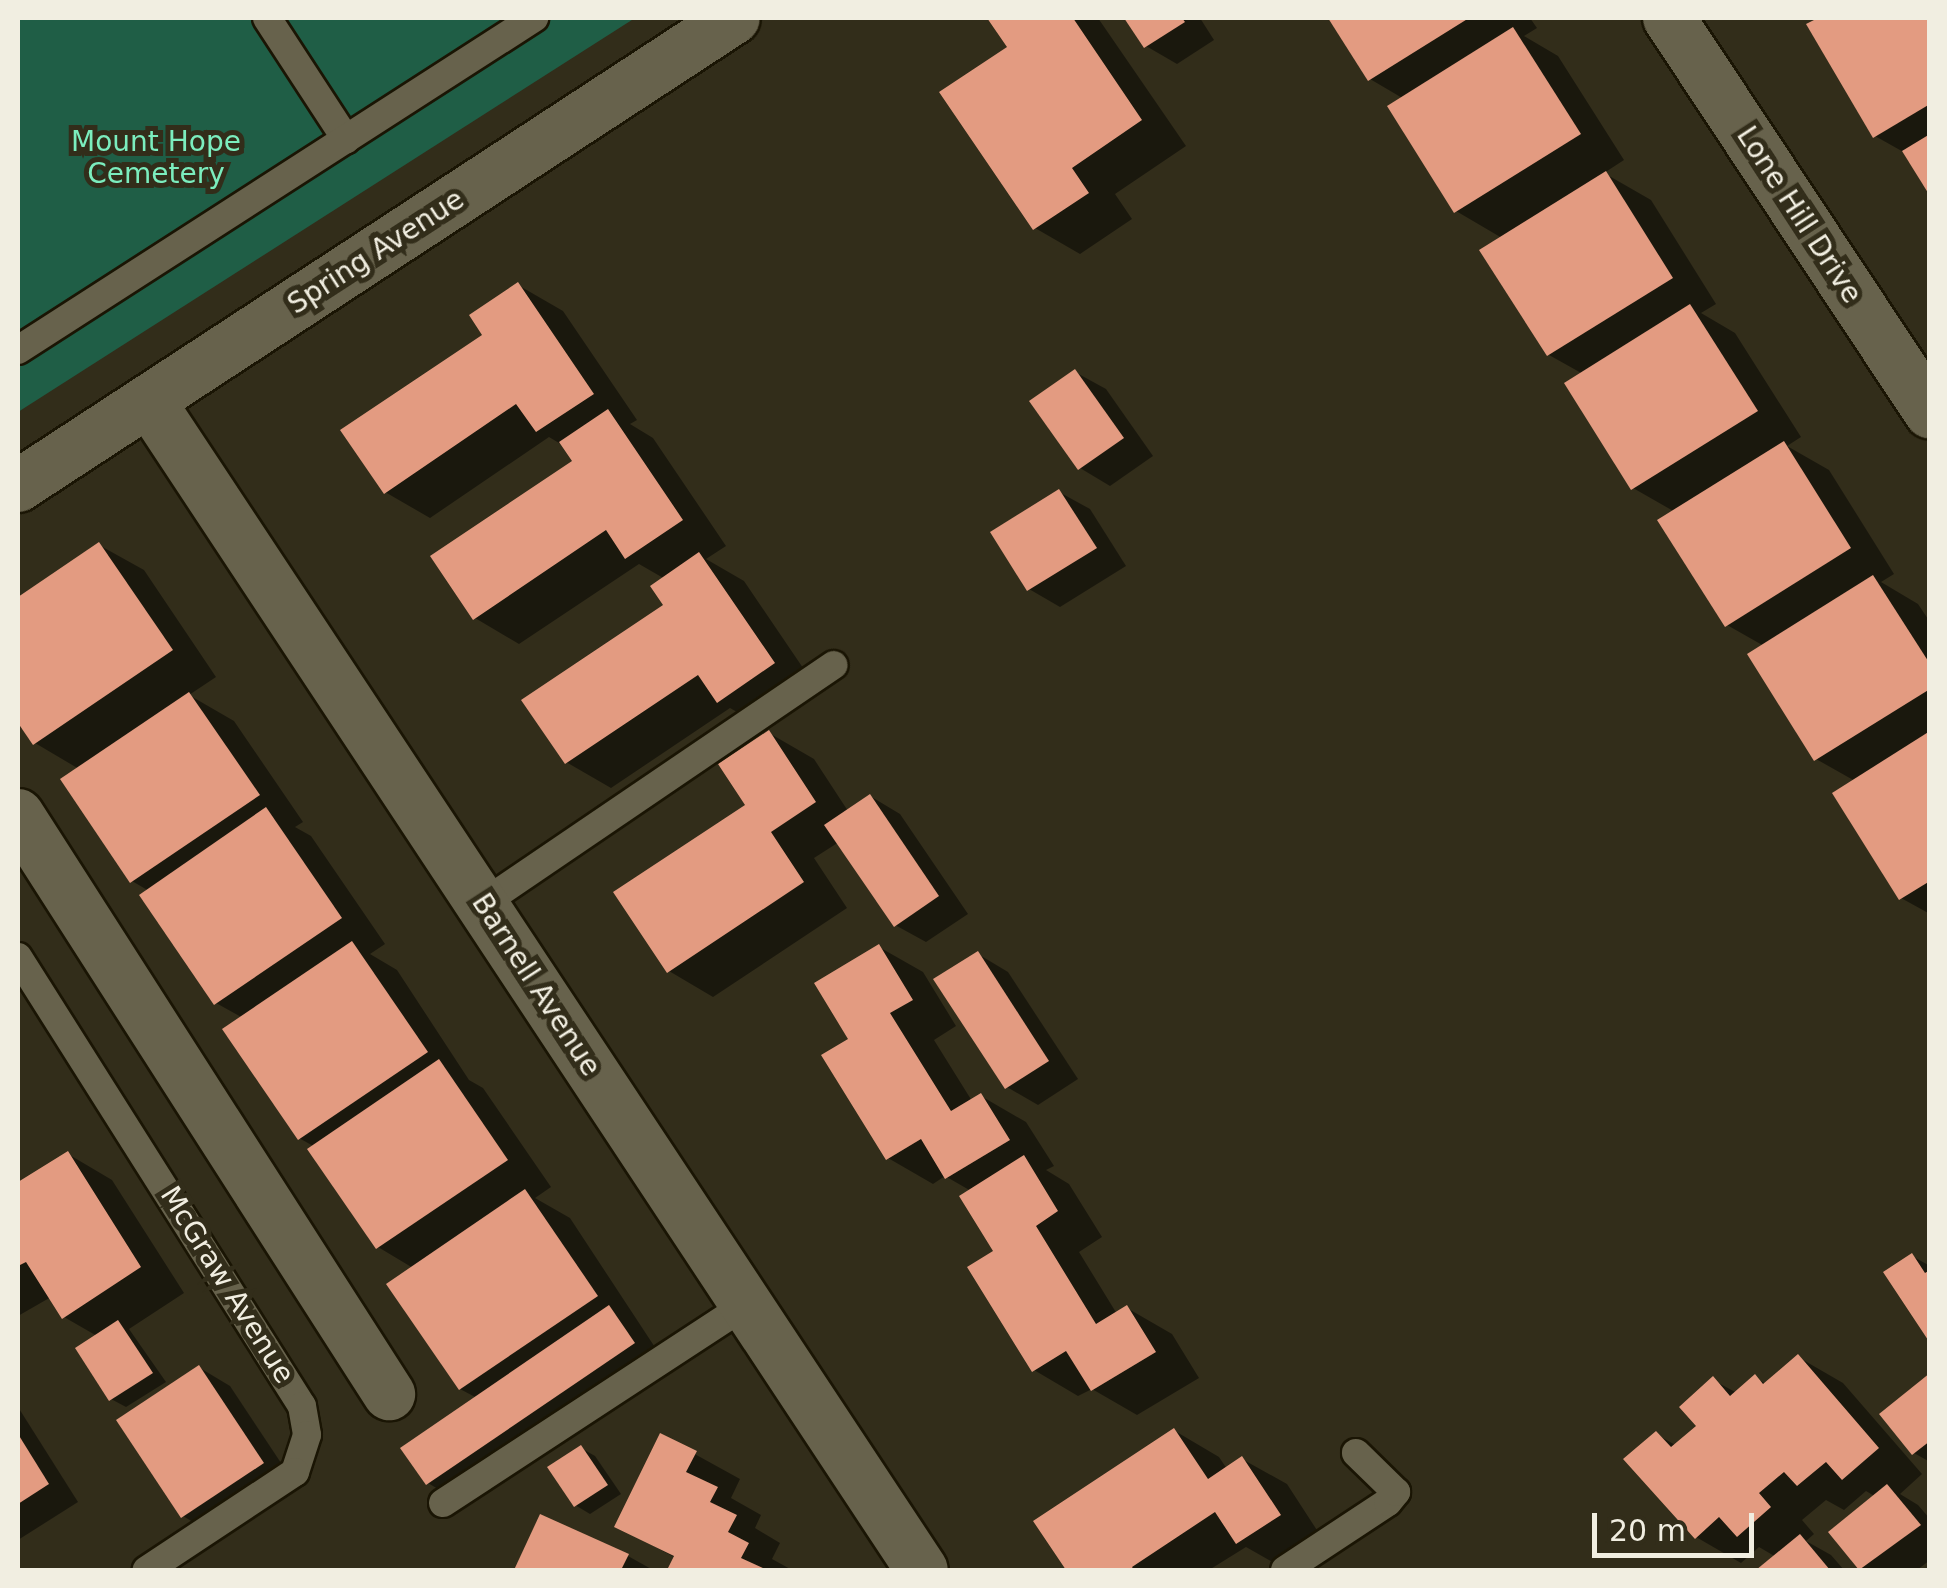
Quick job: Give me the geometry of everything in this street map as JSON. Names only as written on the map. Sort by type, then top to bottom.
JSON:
[{"type":"street","name":"Spring Avenue","points":[[18,486],[734,18]]},
{"type":"street","name":"Lone Hill Drive","points":[[1669,18],[1930,413]]},
{"type":"street","name":"Barnell Avenue","points":[[149,400],[922,1570]]},
{"type":"street","points":[[18,815],[389,1394]]},
{"type":"lane","points":[[267,18],[346,139]]},
{"type":"lane","points":[[18,350],[534,18]]},
{"type":"lane","points":[[482,904],[834,665]]},
{"type":"lane","name":"McGraw Avenue","points":[[18,957],[302,1406],[307,1435],[295,1472],[146,1570]]},
{"type":"lane","points":[[443,1503],[747,1304]]},
{"type":"lane","points":[[1285,1570],[1388,1502],[1396,1492],[1356,1453]]},
{"type":"green space","name":"Mount Hope Cemetery","points":[[18,18],[635,18],[18,412]]},
{"type":"building","points":[[987,18],[1073,18],[1142,120],[1072,168],[1089,193],[1033,230],[939,92],[1007,47]]},
{"type":"building","points":[[1124,18],[1182,18],[1185,22],[1144,48]]},
{"type":"building","points":[[1328,18],[1469,18],[1368,81]]},
{"type":"building","points":[[1818,18],[1930,18],[1930,104],[1873,138],[1806,24]]},
{"type":"building","points":[[1513,27],[1581,134],[1454,213],[1387,106]]},
{"type":"building","points":[[1930,134],[1930,196],[1902,151]]},
{"type":"building","points":[[1606,171],[1673,278],[1547,356],[1479,250]]},
{"type":"building","points":[[518,282],[594,394],[536,432],[516,404],[384,494],[340,430],[482,335],[469,315]]},
{"type":"building","points":[[1690,304],[1758,411],[1631,490],[1564,383]]},
{"type":"building","points":[[1075,369],[1124,438],[1078,470],[1029,401]]},
{"type":"building","points":[[608,409],[683,520],[625,559],[606,530],[473,620],[430,556],[572,461],[559,442]]},
{"type":"building","points":[[1784,441],[1851,548],[1725,627],[1657,520]]},
{"type":"building","points":[[1059,489],[1097,548],[1027,591],[990,532]]},
{"type":"building","points":[[99,542],[173,650],[33,745],[18,723],[18,597]]},
{"type":"building","points":[[699,552],[775,663],[717,703],[698,675],[565,764],[521,700],[663,605],[650,586]]},
{"type":"building","points":[[1873,575],[1930,664],[1930,689],[1814,761],[1747,654]]},
{"type":"building","points":[[189,692],[260,795],[130,883],[60,779]]},
{"type":"building","points":[[769,730],[816,802],[771,832],[804,882],[667,973],[613,892],[745,805],[718,764]]},
{"type":"building","points":[[1930,731],[1930,881],[1899,900],[1832,793]]},
{"type":"building","points":[[870,794],[939,896],[894,927],[824,825]]},
{"type":"building","points":[[266,807],[342,918],[214,1005],[139,895]]},
{"type":"building","points":[[352,941],[428,1052],[298,1140],[222,1029]]},
{"type":"building","points":[[879,944],[913,1000],[890,1013],[951,1111],[981,1093],[1010,1140],[945,1179],[921,1139],[886,1160],[821,1055],[848,1039],[814,983]]},
{"type":"building","points":[[978,951],[1049,1061],[1005,1089],[933,979]]},
{"type":"building","points":[[439,1059],[508,1160],[376,1249],[307,1149]]},
{"type":"building","points":[[68,1151],[141,1267],[62,1319],[26,1262],[18,1266],[18,1182]]},
{"type":"building","points":[[1024,1155],[1058,1211],[1036,1226],[1096,1324],[1127,1305],[1156,1352],[1091,1391],[1066,1351],[1032,1372],[967,1267],[993,1251],[959,1196]]},
{"type":"building","points":[[525,1189],[598,1296],[459,1390],[386,1284]]},
{"type":"building","points":[[1912,1253],[1925,1273],[1930,1270],[1930,1343],[1883,1272]]},
{"type":"building","points":[[609,1305],[635,1343],[426,1485],[400,1448]]},
{"type":"building","points":[[118,1320],[153,1373],[109,1401],[75,1348]]},
{"type":"building","points":[[1798,1354],[1879,1448],[1842,1480],[1826,1462],[1797,1486],[1784,1472],[1759,1493],[1771,1507],[1737,1537],[1719,1517],[1695,1539],[1623,1459],[1656,1431],[1671,1447],[1696,1426],[1679,1407],[1713,1376],[1730,1396],[1755,1374],[1763,1384]]},
{"type":"building","points":[[199,1365],[264,1463],[181,1518],[116,1420]]},
{"type":"building","points":[[1930,1373],[1930,1441],[1912,1455],[1879,1414]]},
{"type":"building","points":[[1174,1428],[1208,1479],[1242,1456],[1281,1515],[1236,1544],[1215,1512],[1132,1567],[1134,1570],[1066,1570],[1033,1521]]},
{"type":"building","points":[[660,1433],[697,1451],[686,1472],[718,1487],[710,1502],[737,1515],[728,1532],[749,1543],[741,1558],[767,1570],[667,1570],[674,1556],[614,1527]]},
{"type":"building","points":[[18,1434],[49,1484],[18,1504]]},
{"type":"building","points":[[581,1445],[608,1485],[574,1507],[547,1467]]},
{"type":"building","points":[[1887,1484],[1921,1525],[1859,1570],[1828,1532]]},
{"type":"building","points":[[540,1514],[629,1554],[621,1570],[514,1570]]},
{"type":"building","points":[[1800,1534],[1830,1570],[1756,1570]]}]
